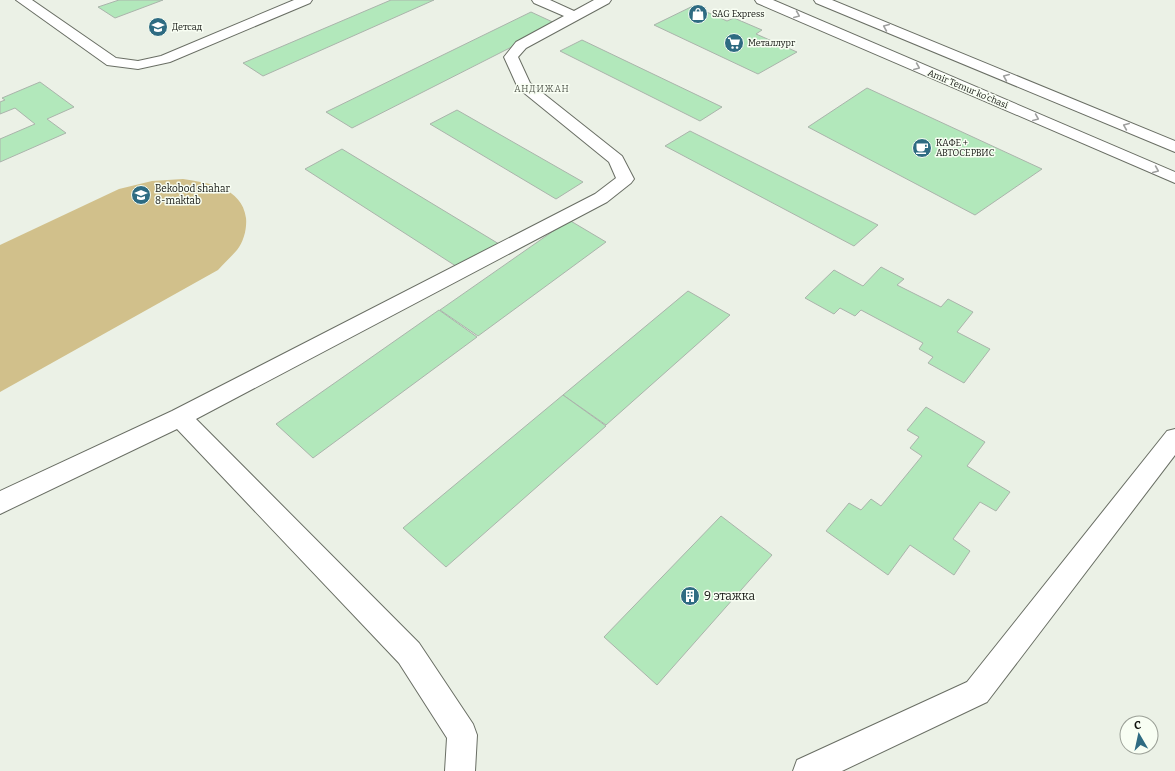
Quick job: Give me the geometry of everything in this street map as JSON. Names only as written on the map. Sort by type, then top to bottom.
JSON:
[{"type":"street","points":[[23,0],[112,62],[138,65],[165,59],[305,0]]},
{"type":"street","points":[[539,0],[575,16]]},
{"type":"street","points":[[0,503],[180,417],[601,198],[625,179],[616,160],[523,84],[511,57],[521,45],[604,0]]},
{"type":"street","name":"Amir Temur koʻchasi","points":[[762,0],[1175,178]]},
{"type":"street","points":[[821,0],[1175,147]]},
{"type":"street","points":[[180,417],[409,653],[462,735],[460,771]]},
{"type":"street","points":[[808,771],[977,692],[1175,438]]},
{"type":"shaded area","points":[[183,179],[203,182],[222,188],[238,199],[243,208],[246,222],[243,239],[237,250],[218,270],[0,392],[0,245],[119,189],[152,181]]},
{"type":"building","points":[[119,0],[163,0],[115,18],[98,7]]},
{"type":"building","points":[[391,0],[434,0],[263,76],[243,63]]},
{"type":"building","name":"Металлург","points":[[693,6],[727,21],[734,18],[762,30],[756,34],[797,52],[758,74],[654,25]]},
{"type":"building","points":[[531,12],[557,24],[352,128],[326,112]]},
{"type":"building","points":[[582,40],[722,107],[700,121],[560,51]]},
{"type":"building","points":[[40,82],[74,107],[47,119],[66,133],[0,162],[0,139],[35,124],[15,108],[0,114],[0,102],[5,100],[2,98]]},
{"type":"building","name":"КАФЕ + АВТОСЕРВИС","points":[[867,88],[1042,169],[975,215],[808,127]]},
{"type":"building","points":[[457,110],[583,182],[556,199],[430,124]]},
{"type":"building","points":[[690,131],[878,225],[854,246],[665,146]]},
{"type":"building","points":[[342,149],[499,244],[462,270],[305,169]]},
{"type":"building","points":[[569,220],[606,242],[478,336],[440,310]]},
{"type":"building","points":[[881,267],[904,279],[897,285],[941,307],[948,299],[973,312],[957,332],[990,349],[964,383],[928,363],[933,357],[919,349],[923,343],[861,310],[855,316],[840,308],[834,314],[805,298],[834,270],[863,286]]},
{"type":"building","points":[[688,291],[730,315],[606,425],[563,395]]},
{"type":"building","points":[[439,310],[477,337],[313,458],[276,424]]},
{"type":"building","points":[[563,395],[606,426],[446,567],[403,528]]},
{"type":"building","points":[[926,407],[985,442],[967,466],[1010,492],[996,511],[980,502],[953,539],[970,551],[954,575],[910,545],[888,575],[826,531],[849,503],[861,510],[871,499],[881,506],[922,456],[910,448],[919,437],[907,430]]},
{"type":"building","name":"9 этажка","points":[[721,516],[772,555],[657,685],[604,637]]},
{"type":"place","name":"SAG Express","points":[[698,14]]},
{"type":"place","name":"Детсад","points":[[158,27]]},
{"type":"place","name":"Металлург","points":[[734,43]]},
{"type":"place","name":"КАФЕ + АВТОСЕРВИС","points":[[922,148]]},
{"type":"place","name":"Bekobod shahar 8-maktab","points":[[141,195]]},
{"type":"place","name":"9 этажка","points":[[690,596]]},
{"type":"district","name":"АНДИЖАН","points":[[542,89]]}]
